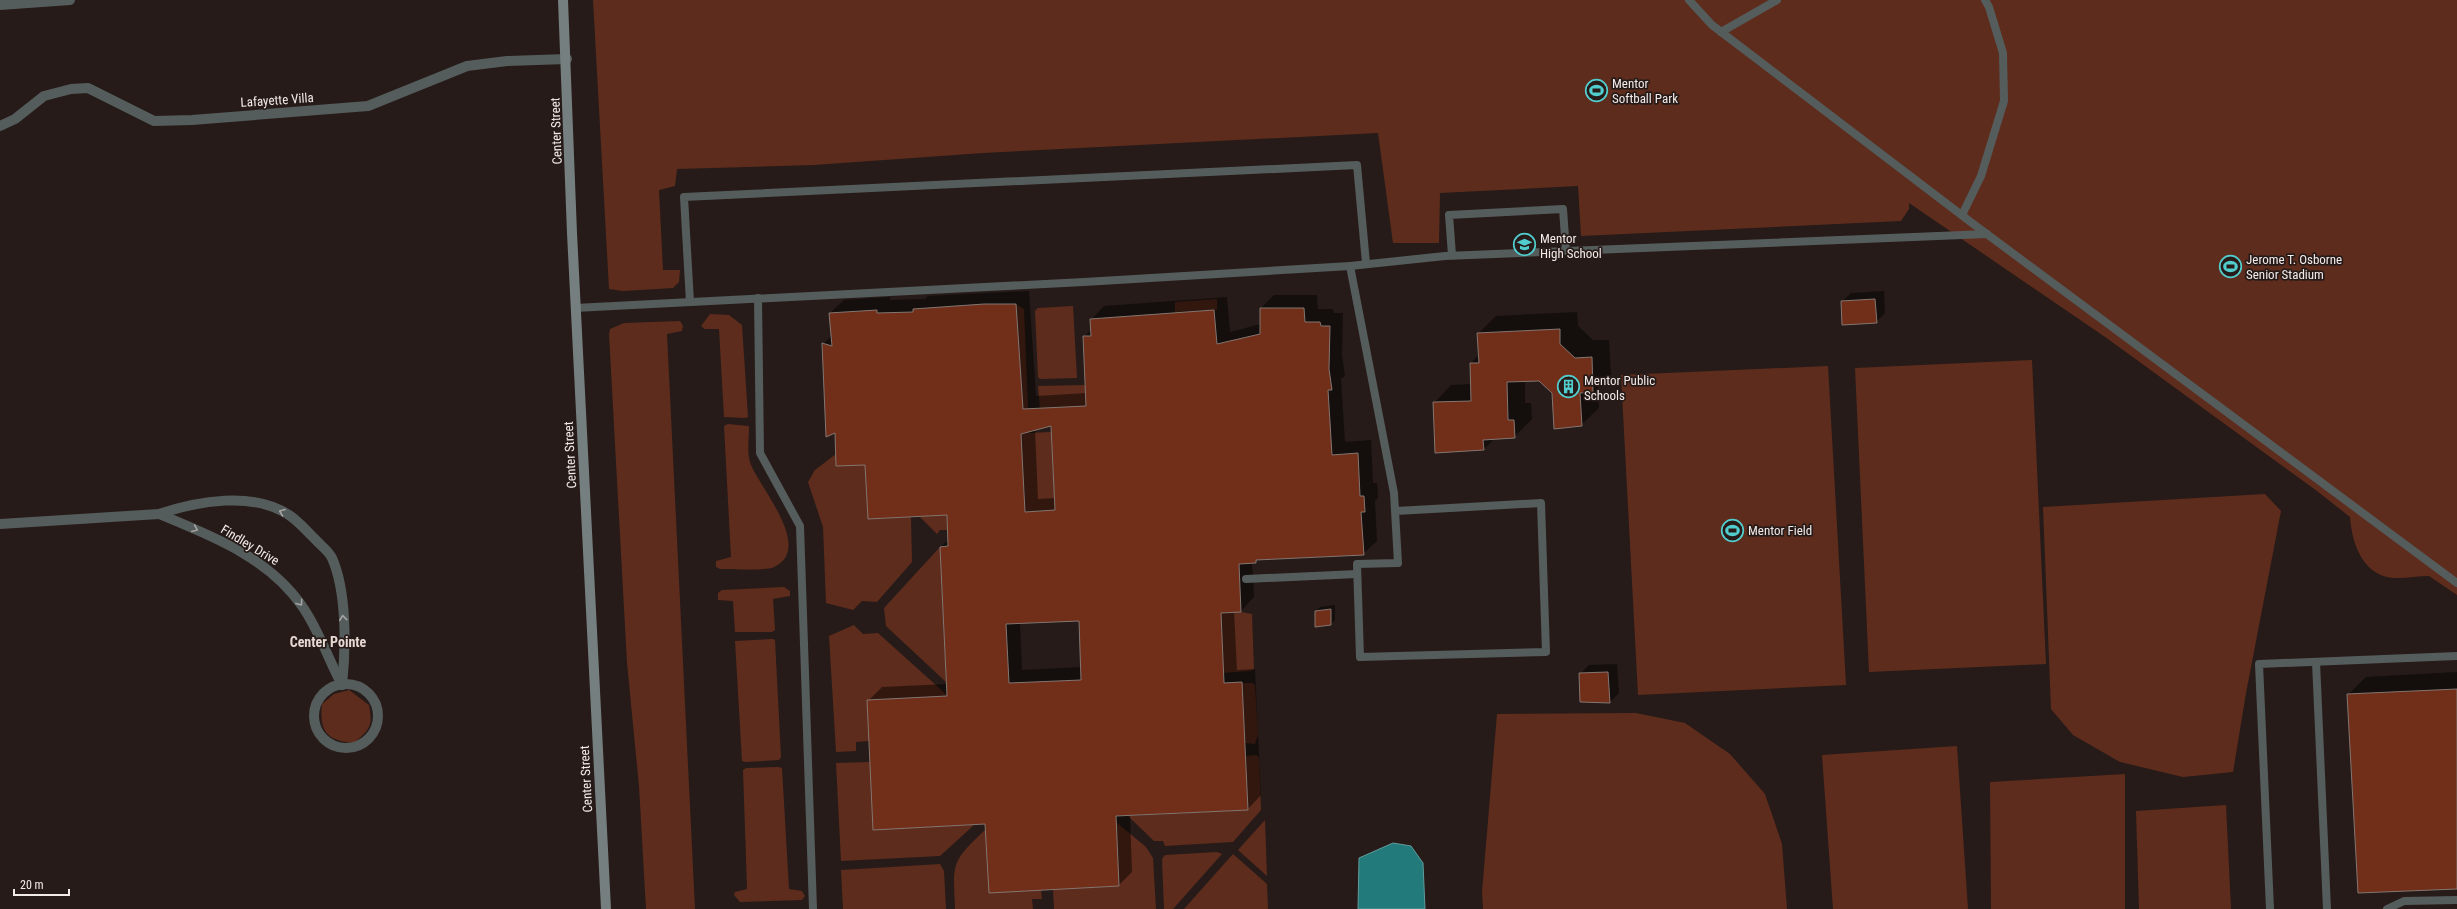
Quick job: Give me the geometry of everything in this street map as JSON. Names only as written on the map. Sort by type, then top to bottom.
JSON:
[{"type":"main road","name":"Center Street","points":[[563,0],[567,59],[575,308],[606,909]]},
{"type":"street","points":[[0,5],[70,0]]},
{"type":"street","name":"Lafayette Villa","points":[[0,126],[16,118],[44,96],[71,89],[88,88],[154,121],[192,120],[368,106],[467,66],[507,61],[567,59]]},
{"type":"street","name":"Findley Drive","points":[[0,524],[159,514],[184,505],[235,501],[263,504],[289,515],[331,556],[337,572],[345,640],[342,684]]},
{"type":"street","name":"Findley Drive","points":[[159,514],[243,552],[267,567],[285,584],[303,607],[317,631],[342,684]]},
{"type":"street","points":[[342,684],[354,685],[366,690],[374,700],[378,711],[378,724],[372,735],[363,744],[351,748],[339,747],[327,742],[319,733],[315,721],[315,708],[320,697],[330,689],[342,684]]},
{"type":"lane","points":[[1689,0],[1721,32],[1987,234],[2457,583]]},
{"type":"lane","points":[[1721,32],[1777,0]]},
{"type":"lane","points":[[1962,215],[1981,176],[2004,101],[2003,52],[1989,7],[1985,0]]},
{"type":"lane","points":[[690,302],[684,197],[1357,164],[1366,263]]},
{"type":"lane","points":[[1452,255],[1449,215],[1563,209],[1566,251]]},
{"type":"lane","points":[[575,308],[1350,266],[1366,263],[1452,255],[1987,234]]},
{"type":"lane","points":[[1350,266],[1396,511],[1398,562],[1357,564],[1360,657],[1546,652],[1541,503],[1396,511]]},
{"type":"lane","points":[[758,298],[760,453],[800,526],[813,909]]},
{"type":"lane","points":[[1246,579],[1357,574]]},
{"type":"lane","points":[[2270,909],[2259,664],[2457,656]]},
{"type":"lane","points":[[2316,662],[2327,909]]},
{"type":"lane","points":[[2387,909],[2404,901],[2457,900]]},
{"type":"shaded area","points":[[593,0],[2457,0],[2457,595],[2429,576],[2398,578],[2386,577],[2376,573],[2368,567],[2357,549],[2351,528],[2350,517],[2317,491],[2108,339],[1909,203],[1909,209],[1901,221],[1581,236],[1578,186],[1440,193],[1439,243],[1393,243],[1378,133],[983,153],[814,165],[677,169],[675,186],[659,190],[663,270],[680,270],[679,282],[673,288],[623,291],[609,289]]},
{"type":"shaded area","points":[[1217,299],[1217,310],[1175,312],[1175,302]]},
{"type":"shaded area","points":[[1016,304],[1024,309],[1029,433],[1051,432],[1055,510],[1015,512],[1014,500],[1025,499],[1021,434],[1024,433]]},
{"type":"shaded area","points":[[1073,306],[1077,378],[1040,379],[1038,377],[1035,311],[1038,308]]},
{"type":"shaded area","points":[[710,314],[729,315],[742,325],[748,417],[724,417],[719,329],[705,329],[701,326]]},
{"type":"shaded area","points":[[680,321],[683,326],[682,331],[667,334],[695,909],[646,909],[639,786],[627,663],[609,334],[610,329],[624,323]]},
{"type":"shaded area","points":[[2032,360],[2046,664],[1869,672],[1855,368]]},
{"type":"shaded area","name":"Mentor Field","points":[[1828,366],[1846,685],[1638,695],[1621,375]]},
{"type":"shaded area","points":[[1085,385],[1086,406],[1040,409],[1038,386]]},
{"type":"shaded area","points":[[728,424],[749,426],[748,449],[750,462],[780,516],[786,531],[789,546],[785,558],[774,567],[757,569],[720,569],[716,567],[716,561],[731,557],[724,426]]},
{"type":"shaded area","points":[[836,454],[865,465],[868,519],[911,517],[912,562],[877,602],[862,601],[853,610],[826,603],[823,527],[808,482],[815,470]]},
{"type":"shaded area","points":[[2265,494],[2281,511],[2246,693],[2233,772],[2183,777],[2120,762],[2073,735],[2051,709],[2043,507]]},
{"type":"shaded area","points":[[947,515],[947,530],[940,530],[937,534],[919,516]]},
{"type":"shaded area","points":[[940,547],[946,682],[886,626],[884,608]]},
{"type":"shaded area","points":[[784,587],[790,591],[790,596],[773,599],[775,630],[772,632],[735,632],[733,601],[718,600],[718,593],[722,590]]},
{"type":"shaded area","points":[[1241,612],[1252,614],[1254,669],[1251,671],[1223,673],[1221,613]]},
{"type":"shaded area","points":[[854,625],[863,634],[878,633],[948,696],[869,741],[856,742],[856,751],[836,752],[829,636]]},
{"type":"shaded area","points":[[775,640],[781,757],[779,760],[746,762],[742,761],[735,641]]},
{"type":"shaded area","points":[[1242,683],[1252,683],[1255,685],[1258,734],[1255,744],[1245,743]]},
{"type":"shaded area","points":[[349,690],[369,705],[371,718],[367,731],[354,743],[337,740],[331,737],[324,728],[321,713],[322,704],[334,694]]},
{"type":"shaded area","points":[[1636,713],[1685,723],[1730,754],[1765,794],[1782,844],[1787,909],[1483,909],[1482,892],[1497,714]]},
{"type":"shaded area","points":[[1957,746],[1968,909],[1833,909],[1822,755]]},
{"type":"shaded area","points":[[1257,755],[1259,758],[1261,810],[1233,842],[1165,846],[1163,841],[1154,841],[1128,816],[1248,810],[1246,756]]},
{"type":"shaded area","points":[[870,762],[874,829],[974,825],[940,856],[841,861],[836,763]]},
{"type":"shaded area","points":[[746,768],[782,768],[789,889],[802,891],[805,896],[802,900],[740,902],[734,895],[735,892],[747,889],[743,770]]},
{"type":"shaded area","points":[[2125,774],[2125,909],[1991,909],[1990,782]]},
{"type":"shaded area","points":[[2226,805],[2231,909],[2139,909],[2136,811]]},
{"type":"shaded area","points":[[1265,820],[1267,876],[1238,850]]},
{"type":"shaded area","points":[[1116,822],[1146,847],[1153,858],[1156,909],[1054,909],[1053,889],[1119,886]]},
{"type":"shaded area","points":[[986,829],[989,892],[1041,890],[1042,899],[1032,899],[1033,909],[955,909],[954,881],[960,856]]},
{"type":"shaded area","points":[[1217,852],[1222,854],[1173,909],[1164,909],[1162,859],[1165,855]]},
{"type":"shaded area","points":[[1233,854],[1267,884],[1268,909],[1184,909]]},
{"type":"shaded area","points":[[940,864],[944,871],[946,909],[843,909],[841,870]]},
{"type":"water","points":[[1393,843],[1411,846],[1423,863],[1425,909],[1358,909],[1359,858]]},
{"type":"building","points":[[1875,299],[1877,323],[1842,325],[1841,301]]},
{"type":"building","points":[[984,304],[1016,304],[1023,409],[1086,406],[1083,336],[1091,336],[1090,319],[1214,310],[1217,344],[1260,334],[1260,308],[1304,308],[1305,322],[1320,322],[1321,326],[1330,326],[1329,369],[1332,390],[1328,390],[1332,455],[1358,453],[1360,496],[1364,496],[1365,512],[1361,512],[1364,555],[1256,560],[1256,563],[1239,564],[1241,612],[1221,613],[1224,683],[1242,682],[1248,810],[1116,816],[1119,886],[989,893],[985,824],[873,830],[867,700],[947,696],[940,547],[948,546],[947,515],[868,519],[865,465],[836,466],[835,433],[826,437],[822,343],[832,346],[829,313],[877,310],[877,313],[913,312],[913,309]],"holes":[[[1051,426],[1055,510],[1025,512],[1021,434]],[[1079,621],[1081,680],[1009,683],[1006,624]]]},
{"type":"building","name":"Mentor Public Schools","points":[[1560,329],[1560,344],[1575,358],[1592,357],[1593,392],[1580,393],[1582,426],[1554,429],[1552,393],[1539,381],[1507,382],[1508,420],[1514,420],[1515,438],[1483,440],[1484,450],[1435,453],[1433,402],[1471,401],[1470,363],[1479,363],[1477,333]]},
{"type":"building","points":[[1331,609],[1331,625],[1315,627],[1315,611]]},
{"type":"building","points":[[1608,672],[1610,703],[1580,702],[1579,673]]},
{"type":"building","points":[[2457,689],[2457,889],[2358,893],[2347,694]]},
{"type":"place","name":"Mentor Softball Park","points":[[1597,90]]},
{"type":"place","name":"Mentor High School","points":[[1524,245]]},
{"type":"place","name":"Jerome T. Osborne Senior Stadium","points":[[2230,266]]},
{"type":"place","name":"Mentor Public Schools","points":[[1569,387]]},
{"type":"place","name":"Mentor Field","points":[[1733,530]]},
{"type":"district","name":"Center Pointe","points":[[328,642]]}]
